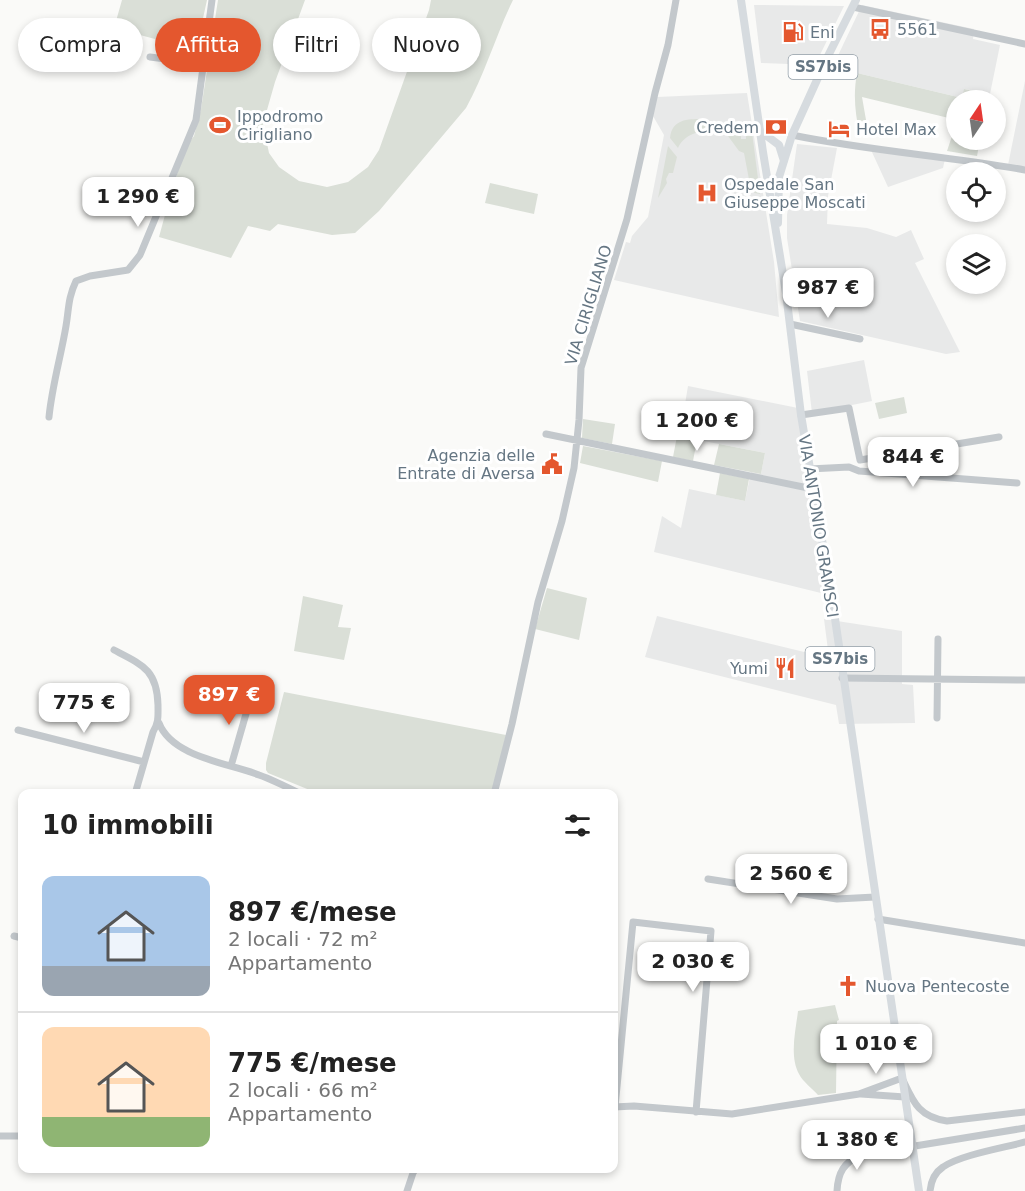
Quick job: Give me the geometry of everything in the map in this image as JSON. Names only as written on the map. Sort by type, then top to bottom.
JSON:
[{"type":"main road","name":"VIA ANTONIO GRAMSCI","points":[[741,0],[759,130],[778,239],[809,469],[833,605],[904,1097]]},
{"type":"main road","name":"SS7bis","points":[[792,135],[855,3]]},
{"type":"main road","points":[[759,130],[779,145],[784,161]]},
{"type":"main road","name":"VIA ANTONIO GRAMSCI","points":[[778,239],[779,177],[792,135]]},
{"type":"main road","points":[[763,152],[765,147],[774,141],[792,135]]},
{"type":"main road","points":[[767,177],[770,179],[779,177]]},
{"type":"main road","name":"SS7bis","points":[[904,1097],[919,1191]]},
{"type":"street","points":[[210,18],[212,0]]},
{"type":"street","name":"VIA CIRIGLIANO","points":[[495,789],[513,724],[538,602],[574,468],[580,368],[627,219],[668,45],[676,0]]},
{"type":"street","points":[[855,3],[1025,44]]},
{"type":"street","points":[[150,57],[155,58]]},
{"type":"street","points":[[49,417],[51,393],[66,326],[69,296],[76,281],[90,276],[128,270],[140,255],[196,120],[203,72]]},
{"type":"street","points":[[792,135],[813,140],[950,157],[1025,170]]},
{"type":"street","points":[[784,161],[794,144],[813,140]]},
{"type":"street","points":[[790,324],[860,339]]},
{"type":"street","points":[[801,416],[849,408],[860,460],[999,437]]},
{"type":"street","points":[[546,434],[813,489]]},
{"type":"street","points":[[809,469],[849,467],[859,471],[1017,483]]},
{"type":"street","points":[[937,718],[938,639]]},
{"type":"street","points":[[114,650],[140,663],[154,678],[158,690],[159,723],[166,736],[183,749],[258,774],[290,789]]},
{"type":"street","points":[[842,678],[1025,680]]},
{"type":"street","points":[[231,766],[252,693]]},
{"type":"street","points":[[136,789],[153,732],[159,723]]},
{"type":"street","points":[[18,730],[144,762]]},
{"type":"street","points":[[708,879],[837,899],[875,897]]},
{"type":"street","points":[[878,919],[1025,943]]},
{"type":"street","points":[[618,1068],[633,922],[711,931],[696,1112]]},
{"type":"street","points":[[14,936],[18,937]]},
{"type":"street","points":[[618,1107],[634,1106],[732,1114],[859,1094],[902,1078],[911,1097],[922,1112],[938,1120],[947,1121],[1025,1112]]},
{"type":"street","points":[[859,1094],[904,1097]]},
{"type":"street","points":[[837,1191],[840,1172],[844,1165],[860,1155],[1025,1128]]},
{"type":"street","points":[[0,1136],[18,1136]]},
{"type":"street","points":[[930,1191],[933,1176],[943,1167],[963,1159],[1025,1142]]},
{"type":"street","points":[[406,1191],[414,1173]]},
{"type":"shaded area","points":[[122,0],[207,0],[203,18],[155,18],[155,39],[143,36],[143,18],[117,18]]},
{"type":"shaded area","name":"Ippodromo Cirigliano","points":[[218,0],[305,0],[298,18],[273,18],[273,72],[279,72],[263,124],[269,153],[279,167],[299,181],[327,187],[348,182],[368,167],[379,150],[407,72],[481,72],[481,18],[426,18],[431,0],[513,0],[466,108],[379,211],[355,233],[332,235],[278,224],[270,231],[248,226],[231,258],[159,237],[187,145],[194,136],[207,72],[261,72],[261,18],[215,18]]},
{"type":"shaded area","points":[[754,5],[844,6],[815,65],[761,63]]},
{"type":"shaded area","points":[[862,5],[974,29],[973,39],[1000,45],[991,90],[946,90],[946,94],[857,73],[857,67],[833,66]]},
{"type":"shaded area","points":[[857,73],[946,94],[946,117],[862,97],[869,137],[860,136],[855,89]]},
{"type":"shaded area","points":[[1025,81],[1025,168],[1008,165]]},
{"type":"shaded area","name":"Ospedale San Giuseppe Moscati","points":[[747,93],[774,262],[779,317],[614,280],[626,242],[630,243],[632,236],[648,217],[664,135],[653,116],[657,97]]},
{"type":"shaded area","points":[[703,119],[714,129],[688,136],[678,148],[670,138],[674,127],[681,121]]},
{"type":"shaded area","points":[[746,132],[752,132],[760,194],[751,190],[744,153],[739,151],[728,136],[741,133],[741,139],[746,139]]},
{"type":"shaded area","points":[[797,144],[837,148],[828,196],[827,224],[867,228],[896,237],[911,230],[924,259],[915,263],[960,352],[946,354],[800,321],[787,238],[787,215]]},
{"type":"shaded area","points":[[668,146],[677,157],[673,173],[669,173],[667,183],[658,198]]},
{"type":"shaded area","points":[[871,150],[945,159],[943,168],[888,187]]},
{"type":"shaded area","points":[[947,150],[978,150],[977,156]]},
{"type":"shaded area","points":[[490,183],[538,194],[534,214],[485,203]]},
{"type":"shaded area","points":[[864,360],[872,401],[812,413],[807,371]]},
{"type":"shaded area","points":[[688,386],[798,408],[829,595],[654,552],[662,516],[681,528],[689,489],[745,501],[751,472],[761,474],[765,453],[683,437],[688,412],[684,410]]},
{"type":"shaded area","points":[[904,397],[907,413],[879,419],[875,403]]},
{"type":"shaded area","points":[[583,419],[615,424],[612,444],[582,438]]},
{"type":"shaded area","points":[[677,436],[697,440],[693,461],[673,457]]},
{"type":"shaded area","points":[[719,444],[765,453],[761,474],[714,465]]},
{"type":"shaded area","points":[[583,446],[662,461],[658,482],[580,463]]},
{"type":"shaded area","points":[[720,473],[749,479],[745,501],[716,495]]},
{"type":"shaded area","points":[[547,588],[587,598],[579,640],[535,629]]},
{"type":"shaded area","points":[[303,596],[343,605],[338,627],[351,628],[344,660],[294,651]]},
{"type":"shaded area","points":[[657,616],[829,658],[824,619],[902,631],[902,684],[913,685],[915,723],[839,724],[836,705],[645,657]]},
{"type":"shaded area","points":[[284,692],[506,735],[493,789],[307,789],[268,773],[266,763]]},
{"type":"shaded area","points":[[835,1005],[839,1020],[837,1021],[836,1093],[818,1095],[799,1074],[794,1059],[798,1011]]},
{"type":"place","name":"5561","points":[[880,29]]},
{"type":"place","name":"Eni","points":[[793,32]]},
{"type":"place","name":"Ippodromo Cirigliano","points":[[220,125]]},
{"type":"place","name":"Credem","points":[[776,127]]},
{"type":"place","name":"Hotel Max","points":[[839,129]]},
{"type":"place","name":"Ospedale San Giuseppe Moscati","points":[[707,193]]},
{"type":"place","name":"Agenzia delle Entrate di Aversa","points":[[552,464]]},
{"type":"place","name":"Yumi","points":[[785,668]]},
{"type":"place","name":"Nuova Pentecoste","points":[[848,986]]}]
